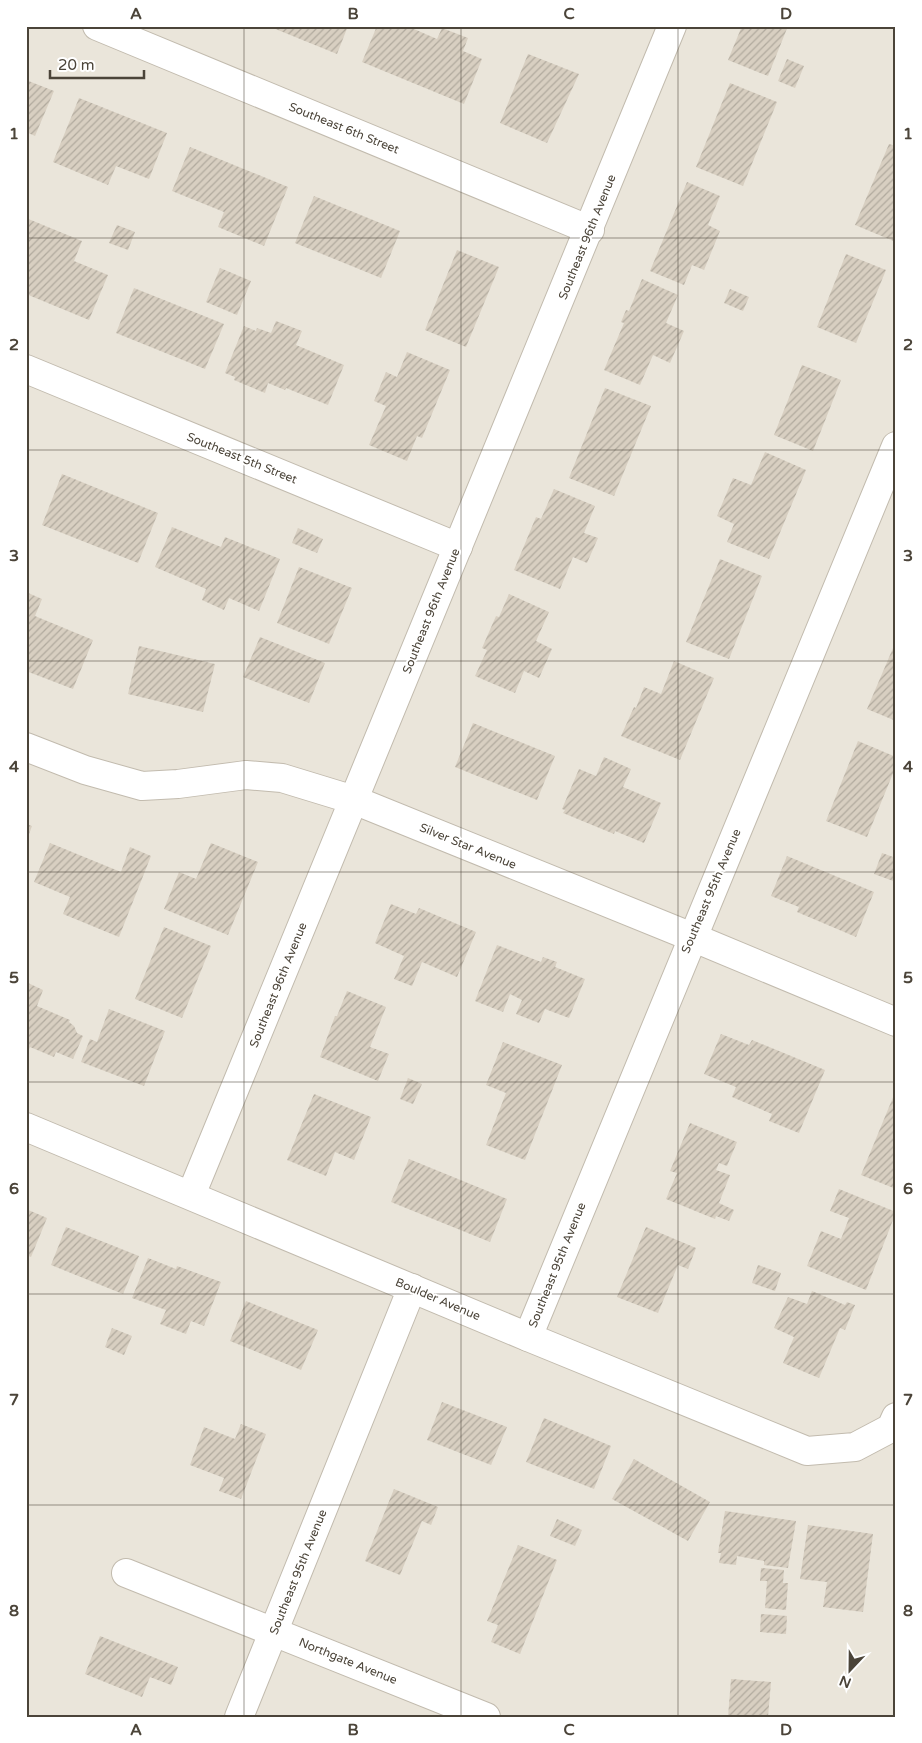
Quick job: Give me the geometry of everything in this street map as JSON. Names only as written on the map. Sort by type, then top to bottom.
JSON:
[{"type":"street","name":"Southeast 6th Street","points":[[97,26],[590,230]]},
{"type":"street","name":"Southeast 96th Avenue","points":[[191,1195],[590,230],[672,26]]},
{"type":"street","name":"Southeast 5th Street","points":[[26,369],[458,547]]},
{"type":"street","name":"Southeast 95th Avenue","points":[[528,1336],[896,446]]},
{"type":"street","name":"Silver Star Avenue","points":[[26,747],[85,770],[142,786],[246,776],[282,778],[354,800],[896,1022]]},
{"type":"street","name":"Boulder Avenue","points":[[26,1127],[807,1450],[855,1447],[891,1428],[896,1417]]},
{"type":"street","name":"Southeast 95th Avenue","points":[[239,1717],[412,1288]]},
{"type":"street","name":"Northgate Avenue","points":[[126,1573],[486,1717]]},
{"type":"shaded area","points":[[26,26],[896,26],[896,1717],[26,1717]]},
{"type":"building","points":[[268,26],[348,26],[337,54]]},
{"type":"building","points":[[377,26],[407,26],[437,39],[442,28],[468,38],[463,51],[482,59],[464,104],[362,62]]},
{"type":"building","points":[[742,26],[788,26],[768,76],[728,60]]},
{"type":"building","points":[[528,54],[579,74],[547,143],[500,123]]},
{"type":"building","points":[[787,59],[804,66],[795,88],[778,81]]},
{"type":"building","points":[[26,80],[54,91],[35,136],[26,132]]},
{"type":"building","points":[[730,83],[777,102],[743,186],[696,167]]},
{"type":"building","points":[[79,98],[167,133],[149,179],[116,166],[108,185],[53,162]]},
{"type":"building","points":[[889,144],[896,146],[896,242],[855,225]]},
{"type":"building","points":[[190,147],[288,187],[264,246],[218,227],[224,212],[172,191]]},
{"type":"building","points":[[687,182],[720,196],[708,225],[720,231],[704,270],[692,265],[684,285],[650,271]]},
{"type":"building","points":[[314,196],[400,231],[381,278],[295,243]]},
{"type":"building","points":[[26,218],[82,241],[74,261],[108,275],[89,320],[26,294]]},
{"type":"building","points":[[117,225],[135,232],[128,250],[109,243]]},
{"type":"building","points":[[457,250],[499,267],[466,347],[425,330]]},
{"type":"building","points":[[846,254],[886,270],[856,343],[817,327]]},
{"type":"building","points":[[220,268],[251,281],[237,315],[206,302]]},
{"type":"building","points":[[642,279],[678,295],[666,323],[684,331],[670,363],[653,355],[640,385],[604,370],[624,323],[621,322],[626,310],[629,311]]},
{"type":"building","points":[[134,288],[224,324],[205,369],[116,333]]},
{"type":"building","points":[[730,289],[749,297],[743,311],[724,303]]},
{"type":"building","points":[[276,321],[302,331],[296,345],[344,365],[328,405],[286,388],[285,390],[268,383],[265,393],[234,380],[235,377],[225,373],[244,326],[256,331],[257,328],[271,333]]},
{"type":"building","points":[[407,352],[450,370],[422,438],[417,436],[407,461],[369,445],[386,406],[374,401],[386,372],[397,377]]},
{"type":"building","points":[[802,365],[841,380],[813,451],[774,435]]},
{"type":"building","points":[[605,388],[651,406],[614,496],[569,478]]},
{"type":"building","points":[[765,452],[806,470],[769,559],[727,542],[734,524],[717,516],[733,478],[751,485]]},
{"type":"building","points":[[62,474],[158,513],[138,563],[42,525]]},
{"type":"building","points":[[554,489],[595,506],[584,533],[598,538],[587,563],[573,557],[560,589],[514,570],[536,517],[541,519]]},
{"type":"building","points":[[172,527],[221,547],[225,537],[280,559],[259,611],[229,598],[224,610],[202,600],[206,589],[155,567]]},
{"type":"building","points":[[298,528],[323,539],[317,553],[292,543]]},
{"type":"building","points":[[720,559],[762,576],[729,659],[686,642]]},
{"type":"building","points":[[299,567],[352,588],[329,644],[277,623]]},
{"type":"building","points":[[26,592],[42,599],[35,616],[93,640],[73,689],[26,671]]},
{"type":"building","points":[[509,594],[549,612],[536,641],[552,649],[539,678],[524,671],[515,693],[475,676],[487,650],[482,648],[496,616],[499,617]]},
{"type":"building","points":[[260,637],[325,663],[309,703],[243,677]]},
{"type":"building","points":[[896,641],[896,721],[867,709]]},
{"type":"building","points":[[139,646],[215,664],[203,712],[128,694]]},
{"type":"building","points":[[674,661],[714,678],[680,760],[621,736],[634,707],[636,708],[644,687],[661,694]]},
{"type":"building","points":[[473,723],[555,756],[537,800],[455,767]]},
{"type":"building","points":[[858,741],[896,757],[896,766],[867,837],[826,821]]},
{"type":"building","points":[[604,757],[631,769],[623,787],[661,803],[644,843],[615,831],[614,834],[563,813],[565,810],[562,809],[579,769],[596,776]]},
{"type":"building","points":[[26,824],[32,826],[26,842]]},
{"type":"building","points":[[50,843],[121,872],[130,847],[151,856],[119,937],[63,914],[70,897],[34,882]]},
{"type":"building","points":[[211,843],[258,862],[228,935],[164,909],[179,872],[196,879]]},
{"type":"building","points":[[882,853],[896,858],[896,882],[874,874]]},
{"type":"building","points":[[787,856],[874,892],[856,937],[797,912],[799,907],[771,896]]},
{"type":"building","points":[[391,904],[416,914],[419,908],[476,932],[457,977],[422,962],[412,986],[394,979],[404,956],[375,943]]},
{"type":"building","points":[[164,927],[211,946],[182,1018],[135,999]]},
{"type":"building","points":[[497,945],[541,962],[543,957],[557,962],[555,967],[585,979],[569,1018],[545,1009],[539,1023],[516,1014],[522,1000],[510,994],[503,1012],[475,1001]]},
{"type":"building","points":[[26,982],[43,990],[37,1006],[70,1020],[69,1022],[74,1026],[77,1033],[83,1036],[73,1059],[56,1052],[54,1057],[30,1047],[26,1056]]},
{"type":"building","points":[[347,991],[386,1007],[370,1047],[389,1054],[378,1081],[320,1057],[335,1016],[337,1016]]},
{"type":"building","points":[[109,1009],[165,1031],[144,1086],[81,1062],[90,1039],[97,1042]]},
{"type":"building","points":[[721,1034],[749,1045],[752,1040],[825,1070],[799,1133],[769,1121],[772,1114],[732,1097],[736,1087],[704,1074]]},
{"type":"building","points":[[503,1042],[562,1065],[525,1160],[486,1145],[506,1093],[486,1085]]},
{"type":"building","points":[[408,1078],[422,1084],[413,1104],[400,1099]]},
{"type":"building","points":[[896,1090],[896,1189],[861,1175]]},
{"type":"building","points":[[314,1094],[371,1117],[354,1160],[335,1152],[326,1176],[287,1160]]},
{"type":"building","points":[[690,1123],[737,1142],[727,1166],[719,1163],[716,1170],[730,1175],[719,1203],[734,1210],[729,1221],[716,1216],[715,1219],[666,1199],[677,1173],[670,1171]]},
{"type":"building","points":[[409,1159],[507,1199],[490,1242],[391,1202]]},
{"type":"building","points":[[839,1189],[896,1212],[866,1290],[807,1266],[821,1231],[841,1239],[849,1218],[830,1211]]},
{"type":"building","points":[[26,1209],[47,1218],[31,1257],[26,1255]]},
{"type":"building","points":[[66,1227],[139,1256],[123,1294],[51,1265]]},
{"type":"building","points":[[646,1227],[696,1248],[688,1269],[678,1265],[658,1313],[617,1297]]},
{"type":"building","points":[[148,1258],[176,1269],[177,1266],[221,1282],[204,1326],[191,1321],[186,1334],[160,1324],[166,1310],[132,1298]]},
{"type":"building","points":[[758,1265],[781,1273],[775,1291],[752,1283]]},
{"type":"building","points":[[812,1291],[845,1305],[847,1302],[855,1305],[845,1330],[840,1328],[819,1378],[783,1363],[794,1337],[774,1328],[788,1297],[807,1304]]},
{"type":"building","points":[[246,1301],[318,1330],[301,1370],[230,1341]]},
{"type":"building","points":[[112,1328],[132,1336],[124,1355],[105,1347]]},
{"type":"building","points":[[442,1402],[507,1427],[491,1465],[427,1440]]},
{"type":"building","points":[[544,1418],[611,1446],[594,1489],[526,1462]]},
{"type":"building","points":[[241,1424],[266,1434],[241,1499],[219,1491],[224,1478],[190,1465],[204,1427],[235,1439]]},
{"type":"building","points":[[634,1459],[710,1502],[688,1541],[612,1499]]},
{"type":"building","points":[[394,1489],[438,1507],[431,1525],[422,1521],[400,1575],[365,1561]]},
{"type":"building","points":[[725,1511],[796,1521],[788,1568],[764,1565],[764,1561],[737,1556],[736,1565],[719,1563],[721,1553],[718,1553]]},
{"type":"building","points":[[557,1519],[582,1530],[575,1546],[550,1536]]},
{"type":"building","points":[[808,1525],[873,1534],[863,1612],[823,1607],[827,1582],[800,1579]]},
{"type":"building","points":[[518,1545],[557,1560],[520,1654],[491,1642],[498,1625],[487,1621]]},
{"type":"building","points":[[761,1568],[784,1570],[783,1583],[788,1583],[786,1610],[765,1608],[767,1581],[760,1581]]},
{"type":"building","points":[[761,1614],[787,1616],[786,1634],[760,1632]]},
{"type":"building","points":[[100,1636],[178,1667],[171,1685],[150,1677],[142,1697],[85,1674]]},
{"type":"building","points":[[731,1679],[771,1682],[768,1717],[728,1717]]}]
